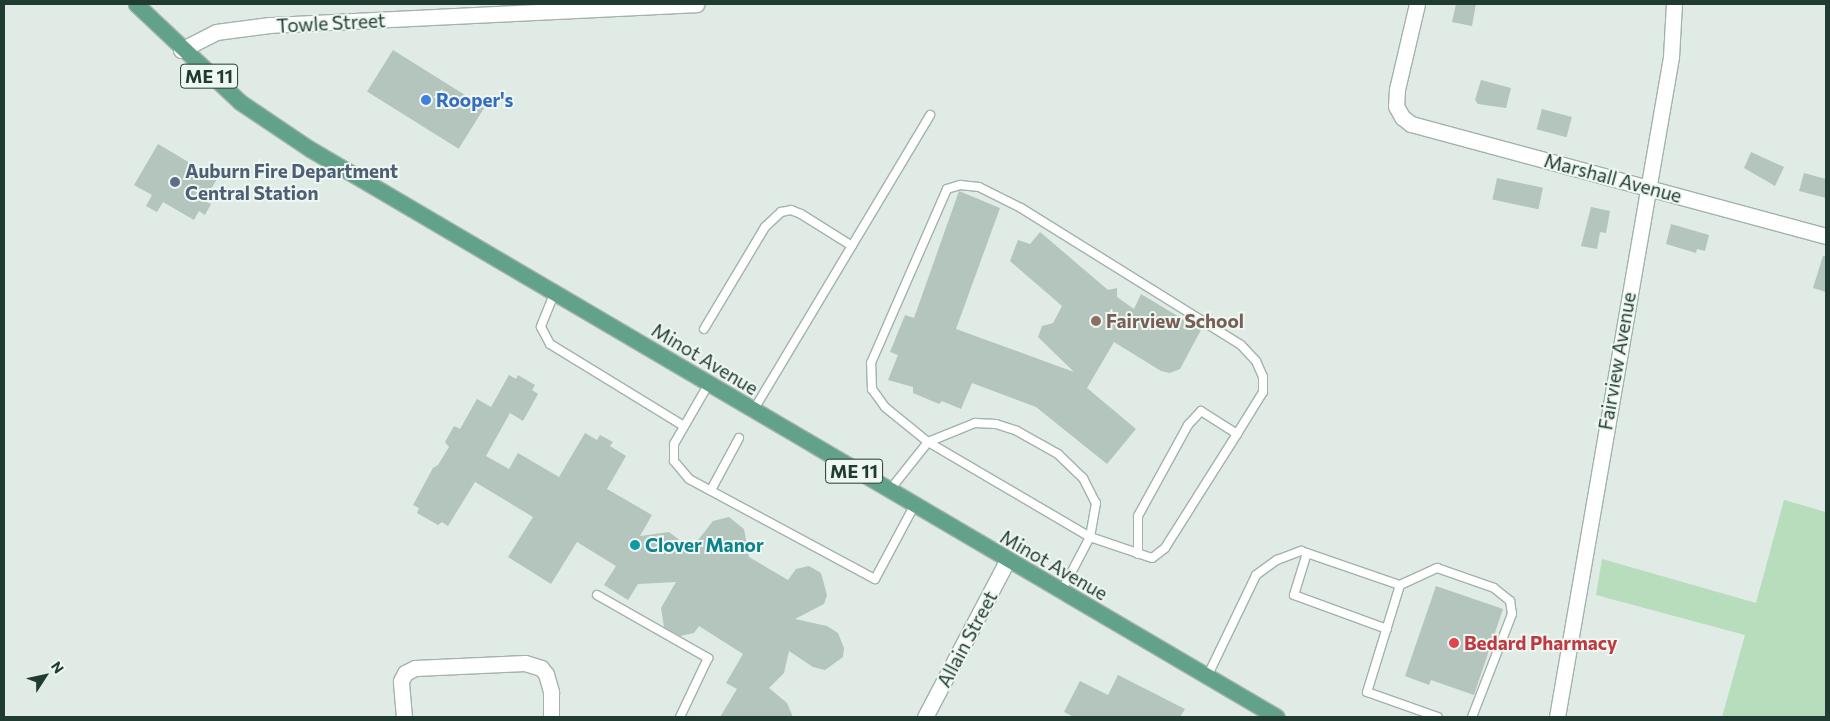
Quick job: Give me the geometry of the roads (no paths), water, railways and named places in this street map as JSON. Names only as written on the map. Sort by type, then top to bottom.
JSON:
[{"type":"main road","name":"Minot Avenue","points":[[136,4],[181,50],[227,92],[267,121],[708,385],[1277,717]]},
{"type":"street","name":"Towle Street","points":[[181,50],[226,30],[432,11],[696,4]]},
{"type":"street","name":"Marshall Avenue","points":[[1417,4],[1397,89],[1396,106],[1402,117],[1431,130],[1826,236]]},
{"type":"street","name":"Fairview Avenue","points":[[1557,717],[1671,57],[1674,4]]},
{"type":"street","name":"Allain Street","points":[[925,717],[1008,561]]},
{"type":"street","points":[[404,717],[401,681],[405,673],[415,668],[525,663],[541,668],[549,682],[551,717]]},
{"type":"lane","points":[[753,411],[930,116]]},
{"type":"lane","points":[[960,185],[979,187],[1020,208],[1241,345],[1256,361],[1262,377],[1263,392],[1165,548],[1152,558],[1090,537],[928,442],[885,408],[872,389],[871,363],[941,199],[946,189],[960,185]]},
{"type":"lane","points":[[704,329],[765,227],[777,215],[790,210],[801,214],[852,246]]},
{"type":"lane","points":[[554,294],[541,327],[550,344],[684,426]]},
{"type":"lane","points":[[708,385],[674,444],[674,461],[689,479],[875,578],[914,506]]},
{"type":"lane","points":[[1138,554],[1138,516],[1188,425],[1201,411],[1237,434]]},
{"type":"lane","points":[[889,491],[928,442],[975,424],[996,424],[1018,431],[1058,454],[1083,478],[1096,503],[1090,537],[1061,592]]},
{"type":"lane","points":[[710,490],[739,438]]},
{"type":"lane","points":[[1207,677],[1256,575],[1277,560],[1301,551],[1400,585],[1437,568],[1494,588],[1510,601],[1512,614],[1472,717]]},
{"type":"lane","points":[[1307,553],[1294,595],[1387,628]]},
{"type":"lane","points":[[1400,585],[1367,692],[1438,717]]},
{"type":"lane","points":[[596,595],[708,658],[680,717]]},
{"type":"place","name":"Rooper's","points":[[426,100]]},
{"type":"place","name":"Auburn Fire Department Central Station","points":[[175,182]]},
{"type":"place","name":"Fairview School","points":[[1096,321]]},
{"type":"place","name":"Clover Manor","points":[[635,545]]},
{"type":"place","name":"Bedard Pharmacy","points":[[1454,643]]}]
